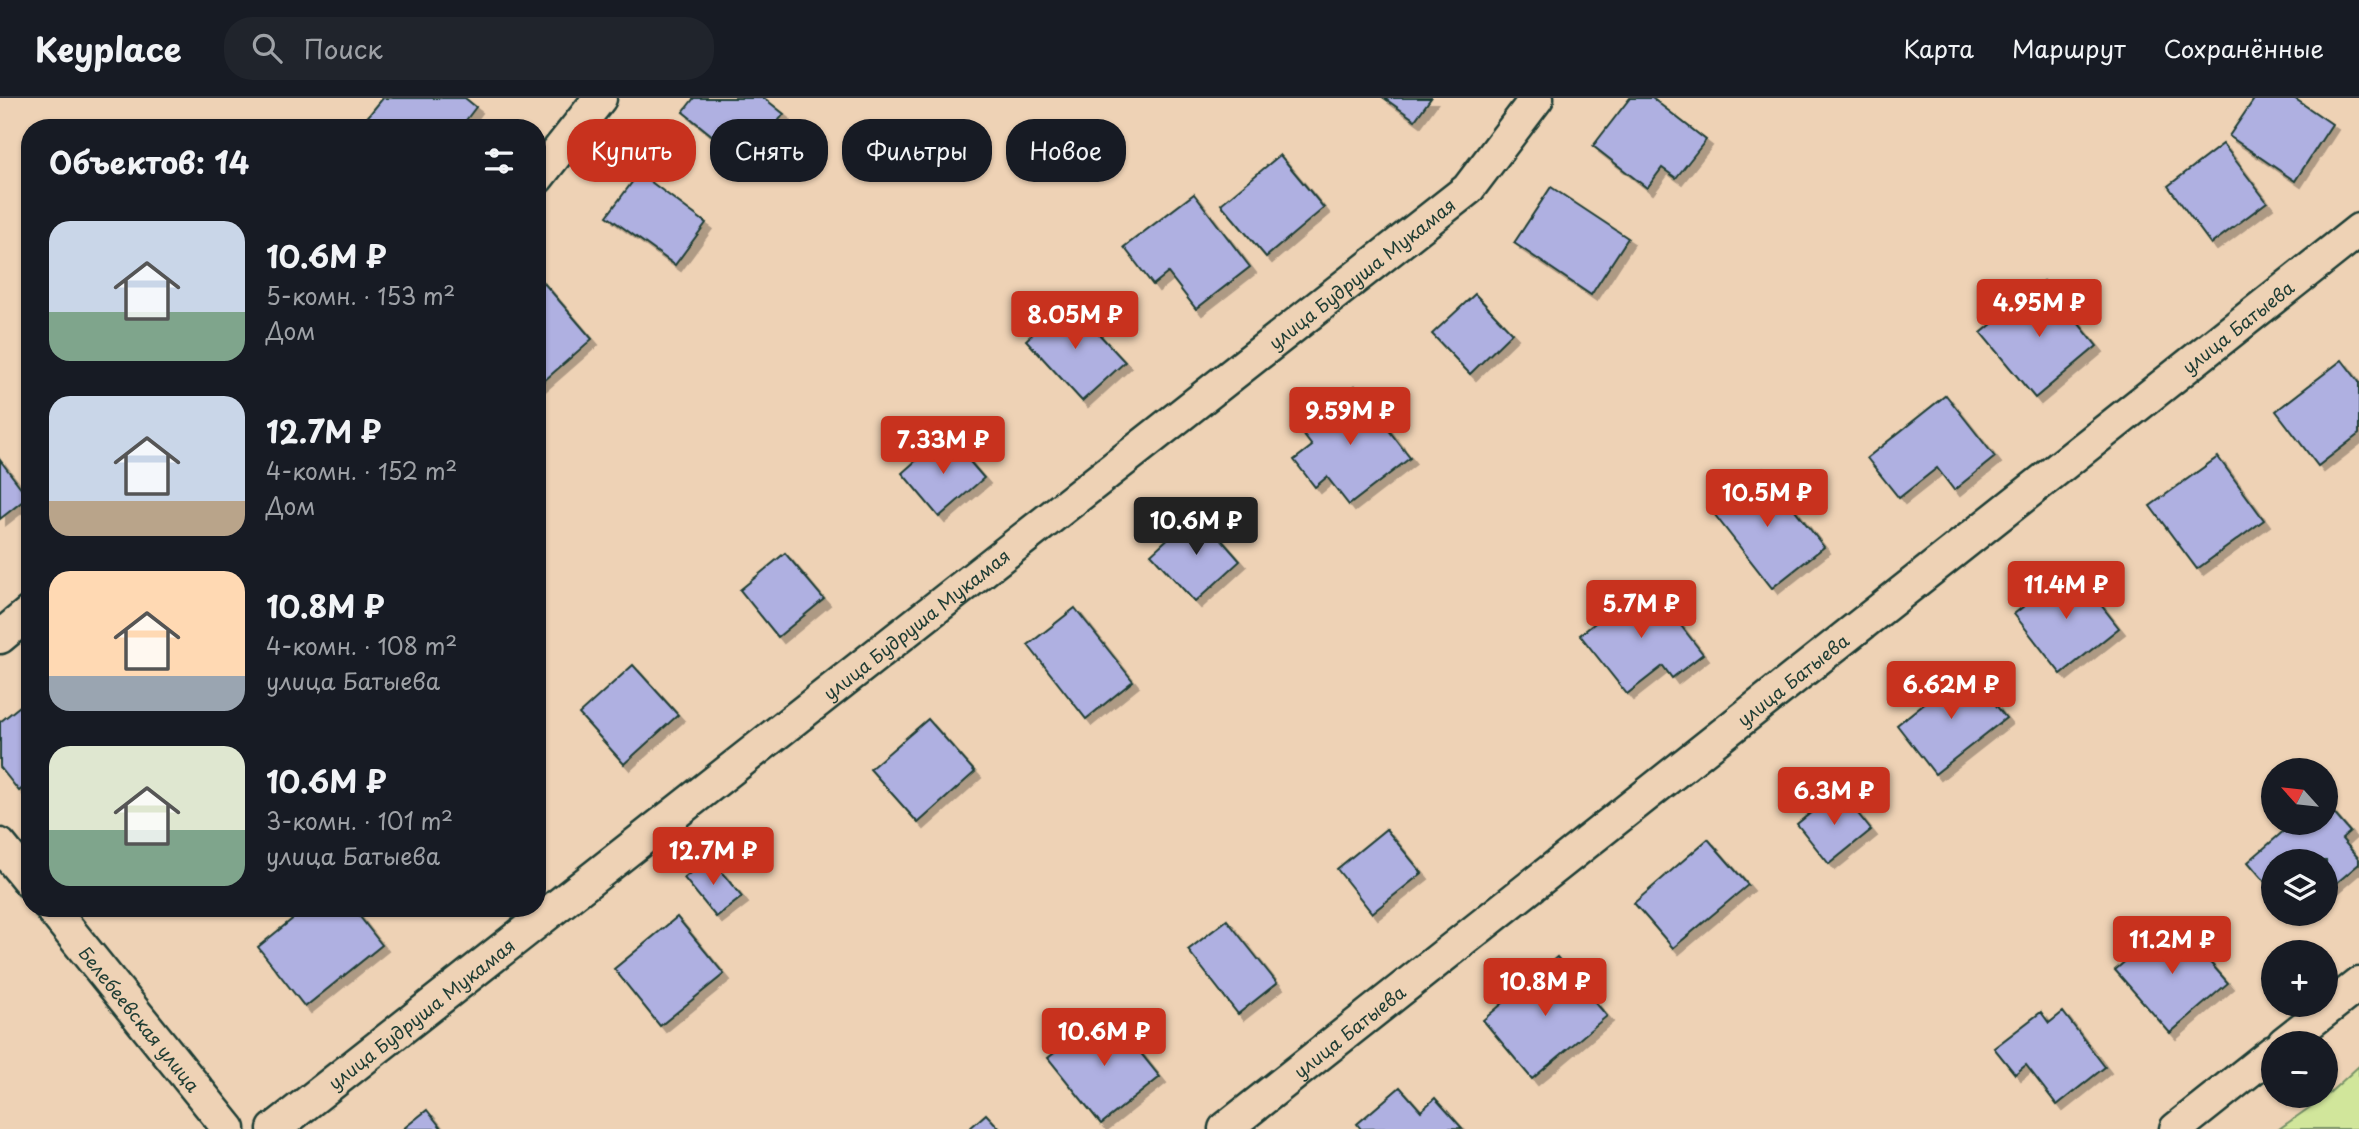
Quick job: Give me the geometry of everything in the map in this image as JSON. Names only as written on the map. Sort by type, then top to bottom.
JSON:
[{"type":"street","points":[[546,167],[600,98]]},
{"type":"street","name":"улица Будруша Мукамая","points":[[546,915],[1468,189],[1537,98]]},
{"type":"street","name":"улица Батыева","points":[[1225,1129],[2359,230]]},
{"type":"street","points":[[0,637],[21,620]]},
{"type":"street","points":[[0,845],[21,871]]},
{"type":"street","name":"Белебеевская улица","points":[[58,917],[229,1129]]},
{"type":"street","name":"улица Будруша Мукамая","points":[[274,1129],[543,917]]},
{"type":"street","points":[[2299,1031],[2359,984]]},
{"type":"street","points":[[2176,1129],[2261,1062]]},
{"type":"green space","points":[[2359,1066],[2359,1129],[2279,1129],[2309,1108],[2338,1108],[2338,1085]]},
{"type":"building","points":[[383,98],[465,98],[476,107],[467,119],[366,119]]},
{"type":"building","points":[[694,98],[764,98],[784,114],[780,119],[710,119],[710,134],[696,122],[696,119],[683,112]]},
{"type":"building","points":[[1384,98],[1431,98],[1415,120]]},
{"type":"building","points":[[1630,98],[1652,98],[1706,140],[1676,178],[1662,168],[1647,188],[1593,146]]},
{"type":"building","points":[[2255,98],[2294,98],[2332,124],[2295,181],[2229,136]]},
{"type":"building","points":[[2223,144],[2267,202],[2211,244],[2168,186]]},
{"type":"building","points":[[1280,155],[1324,208],[1266,257],[1221,204]]},
{"type":"building","points":[[632,182],[651,182],[706,223],[675,265],[607,216]]},
{"type":"building","points":[[1551,187],[1628,238],[1591,295],[1514,243]]},
{"type":"building","points":[[1194,194],[1250,267],[1196,309],[1168,273],[1153,285],[1124,247]]},
{"type":"building","points":[[2044,281],[2097,346],[2035,398],[1981,333]]},
{"type":"building","points":[[546,285],[592,339],[546,379]]},
{"type":"building","points":[[1475,294],[1512,333],[1470,374],[1432,334]]},
{"type":"building","points":[[1068,301],[1125,362],[1082,401],[1026,340]]},
{"type":"building","points":[[2342,360],[2359,382],[2359,434],[2318,466],[2276,411]]},
{"type":"building","points":[[1355,386],[1410,458],[1349,505],[1327,477],[1315,487],[1294,460],[1312,446],[1299,429]]},
{"type":"building","points":[[1946,395],[1995,457],[1954,490],[1937,468],[1899,498],[1867,458]]},
{"type":"building","points":[[946,434],[984,478],[939,517],[902,473]]},
{"type":"building","points":[[2218,457],[2264,520],[2197,569],[2150,506]]},
{"type":"building","points":[[0,460],[21,488],[21,502],[0,519]]},
{"type":"building","points":[[1763,469],[1824,547],[1772,588],[1711,510]]},
{"type":"building","points":[[1197,512],[1240,561],[1195,602],[1151,554]]},
{"type":"building","points":[[785,553],[824,599],[778,637],[740,590]]},
{"type":"building","points":[[2072,568],[2119,628],[2061,674],[2014,614]]},
{"type":"building","points":[[1647,582],[1703,654],[1672,678],[1663,666],[1627,694],[1580,635]]},
{"type":"building","points":[[1075,608],[1133,681],[1086,719],[1028,645]]},
{"type":"building","points":[[633,665],[678,715],[624,764],[579,714]]},
{"type":"building","points":[[1967,669],[2006,718],[1935,774],[1897,725]]},
{"type":"building","points":[[21,705],[19,791],[0,767],[0,722]]},
{"type":"building","points":[[928,719],[975,772],[918,823],[870,769]]},
{"type":"building","points":[[1839,790],[1871,830],[1829,864],[1797,824]]},
{"type":"building","points":[[2338,818],[2350,832],[2342,839],[2359,859],[2359,864],[2338,882],[2338,849],[2263,849],[2279,835],[2338,835]]},
{"type":"building","points":[[1386,829],[1422,873],[1372,913],[1337,869]]},
{"type":"building","points":[[1708,839],[1748,885],[1673,948],[1634,903]]},
{"type":"building","points":[[2261,851],[2261,877],[2248,862]]},
{"type":"building","points":[[709,857],[742,897],[716,917],[684,878]]},
{"type":"building","points":[[295,917],[360,917],[382,945],[305,1007],[258,947]]},
{"type":"building","points":[[677,917],[724,974],[660,1026],[614,969]]},
{"type":"building","points":[[1227,920],[1277,983],[1238,1014],[1188,950]]},
{"type":"building","points":[[2173,920],[2228,983],[2170,1033],[2115,970]]},
{"type":"building","points":[[1557,957],[1607,1016],[1532,1079],[1483,1020]]},
{"type":"building","points":[[1107,1011],[1160,1077],[1101,1124],[1048,1058]]},
{"type":"building","points":[[2041,1012],[2049,1023],[2063,1012],[2105,1067],[2057,1105],[2026,1065],[2015,1074],[1994,1048]]},
{"type":"building","points":[[1400,1087],[1421,1111],[1435,1098],[1462,1128],[1361,1129],[1357,1124]]},
{"type":"building","points":[[427,1110],[442,1129],[403,1129]]},
{"type":"building","points":[[986,1114],[1000,1129],[969,1129]]}]
